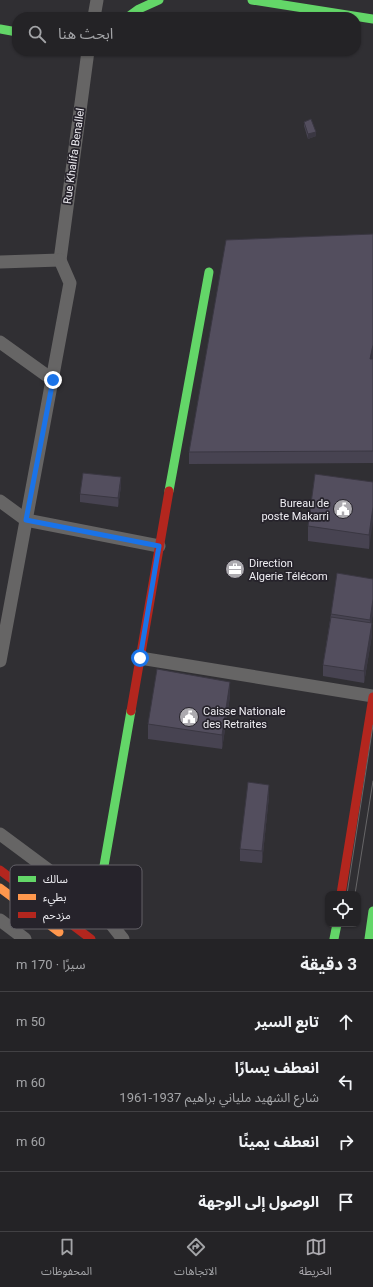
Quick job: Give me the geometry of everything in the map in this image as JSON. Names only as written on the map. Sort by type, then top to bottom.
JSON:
[{"type":"street","points":[[95,12],[96,0]]},
{"type":"street","points":[[135,12],[159,0]]},
{"type":"street","points":[[252,0],[328,12]]},
{"type":"street","points":[[361,17],[373,19]]},
{"type":"street","points":[[0,29],[12,31]]},
{"type":"street","name":"Rue Khalifa Benallel","points":[[60,260],[87,56]]},
{"type":"street","points":[[0,262],[60,260],[70,283],[0,661]]},
{"type":"street","points":[[104,865],[159,546],[209,272]]},
{"type":"street","points":[[0,342],[53,380]]},
{"type":"street","points":[[0,501],[26,520],[159,546]]},
{"type":"street","points":[[140,658],[373,697],[341,891]]},
{"type":"street","points":[[0,834],[42,865]]},
{"type":"street","points":[[0,870],[10,878]]},
{"type":"street","points":[[0,888],[10,896]]},
{"type":"street","points":[[369,939],[373,911]]},
{"type":"street","points":[[0,920],[10,928]]},
{"type":"street","points":[[334,939],[336,927]]},
{"type":"street","points":[[12,929],[25,939]]},
{"type":"street","points":[[55,929],[68,939]]},
{"type":"street","points":[[78,929],[91,939]]},
{"type":"street","points":[[115,929],[123,939]]},
{"type":"building","points":[[311,119],[316,132],[308,134],[304,122]]},
{"type":"building","points":[[373,234],[373,345],[370,359],[373,359],[373,451],[189,452],[226,240]]},
{"type":"building","points":[[83,473],[121,477],[118,498],[80,494]]},
{"type":"building","name":"Bureau de poste Makarri","points":[[315,474],[373,482],[373,507],[369,535],[308,526]]},
{"type":"building","points":[[337,573],[373,579],[373,599],[370,620],[331,614]]},
{"type":"building","points":[[331,617],[372,623],[364,671],[323,665]]},
{"type":"building","name":"Caisse Nationale des Retraites","points":[[157,669],[230,682],[222,735],[148,724]]},
{"type":"building","points":[[248,782],[269,785],[262,851],[240,849]]},
{"type":"tram line","points":[[347,891],[373,725]]},
{"type":"tram line","points":[[355,891],[373,781]]},
{"type":"traffic: fast","points":[[135,12],[159,0]]},
{"type":"traffic: fast","points":[[252,0],[328,12]]},
{"type":"traffic: fast","points":[[361,17],[373,19]]},
{"type":"traffic: fast","points":[[0,29],[12,31]]},
{"type":"traffic: fast","points":[[169,491],[209,272]]},
{"type":"traffic: fast","points":[[104,865],[131,711]]},
{"type":"traffic: fast","points":[[369,939],[373,911]]},
{"type":"traffic: fast","points":[[334,939],[336,927]]},
{"type":"traffic: slow","points":[[0,888],[10,895]]},
{"type":"traffic: slow","points":[[55,929],[59,932]]},
{"type":"traffic: jam","points":[[131,711],[169,491]]},
{"type":"traffic: jam","points":[[341,891],[373,697]]},
{"type":"traffic: jam","points":[[0,870],[10,878]]},
{"type":"traffic: jam","points":[[78,929],[91,939]]},
{"type":"place","name":"Bureau de poste Makarri","points":[[343,509]]},
{"type":"place","name":"Direction Algerie Télécom","points":[[235,569]]},
{"type":"place","name":"Caisse Nationale des Retraites","points":[[189,717]]},
{"type":"route","points":[[53,380],[26,520],[159,546],[140,658]]}]
